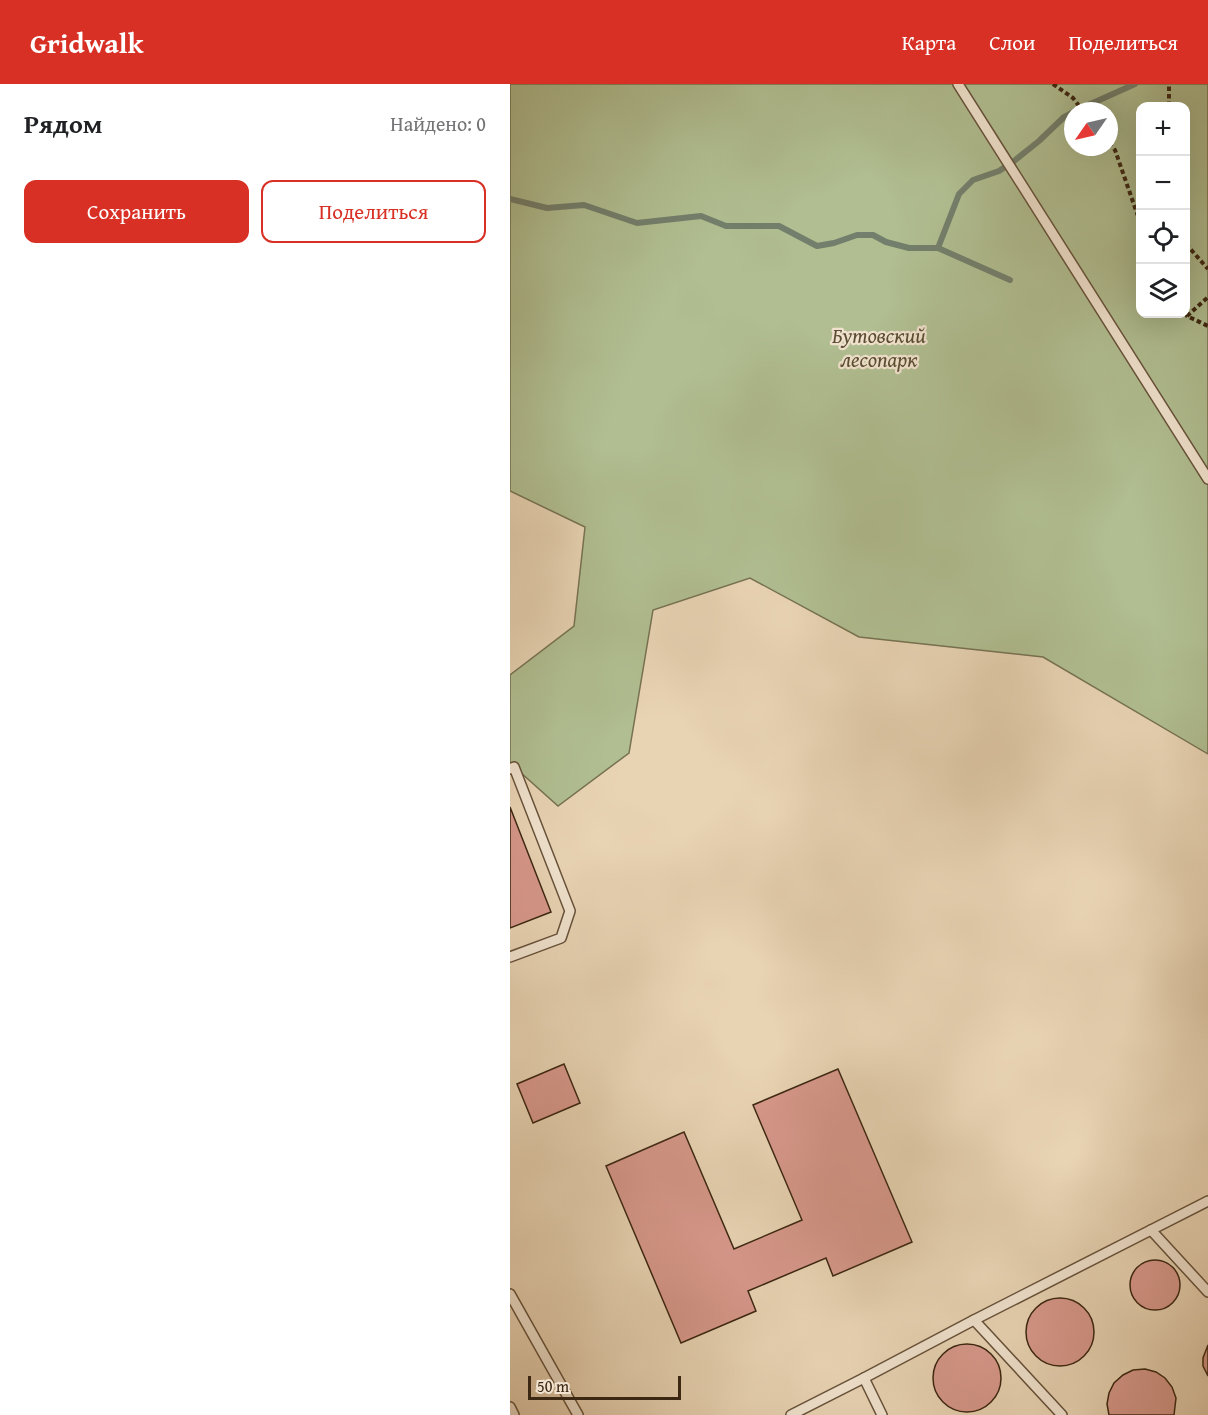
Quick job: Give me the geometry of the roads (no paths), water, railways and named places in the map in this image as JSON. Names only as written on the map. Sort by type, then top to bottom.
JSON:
[{"type":"lane","points":[[958,84],[1208,479]]},
{"type":"lane","points":[[510,769],[514,767],[570,911],[561,938],[510,957]]},
{"type":"lane","points":[[791,1415],[1208,1201]]},
{"type":"lane","points":[[1151,1230],[1208,1292]]},
{"type":"lane","points":[[510,1294],[578,1415]]},
{"type":"lane","points":[[974,1320],[1062,1415]]},
{"type":"lane","points":[[864,1378],[882,1415]]},
{"type":"lane","points":[[510,1407],[514,1415]]},
{"type":"waterway","points":[[1095,102],[1135,84]]},
{"type":"waterway","points":[[510,199],[547,208],[584,205],[637,223],[701,216],[726,226],[779,226],[817,246],[857,235],[873,235],[886,242],[909,248],[938,248],[959,194],[973,180],[999,171],[1014,161],[1064,117]]},
{"type":"waterway","points":[[938,248],[1010,280]]},
{"type":"park label","name":"Бутовский лесопарк","points":[[879,348]]}]
